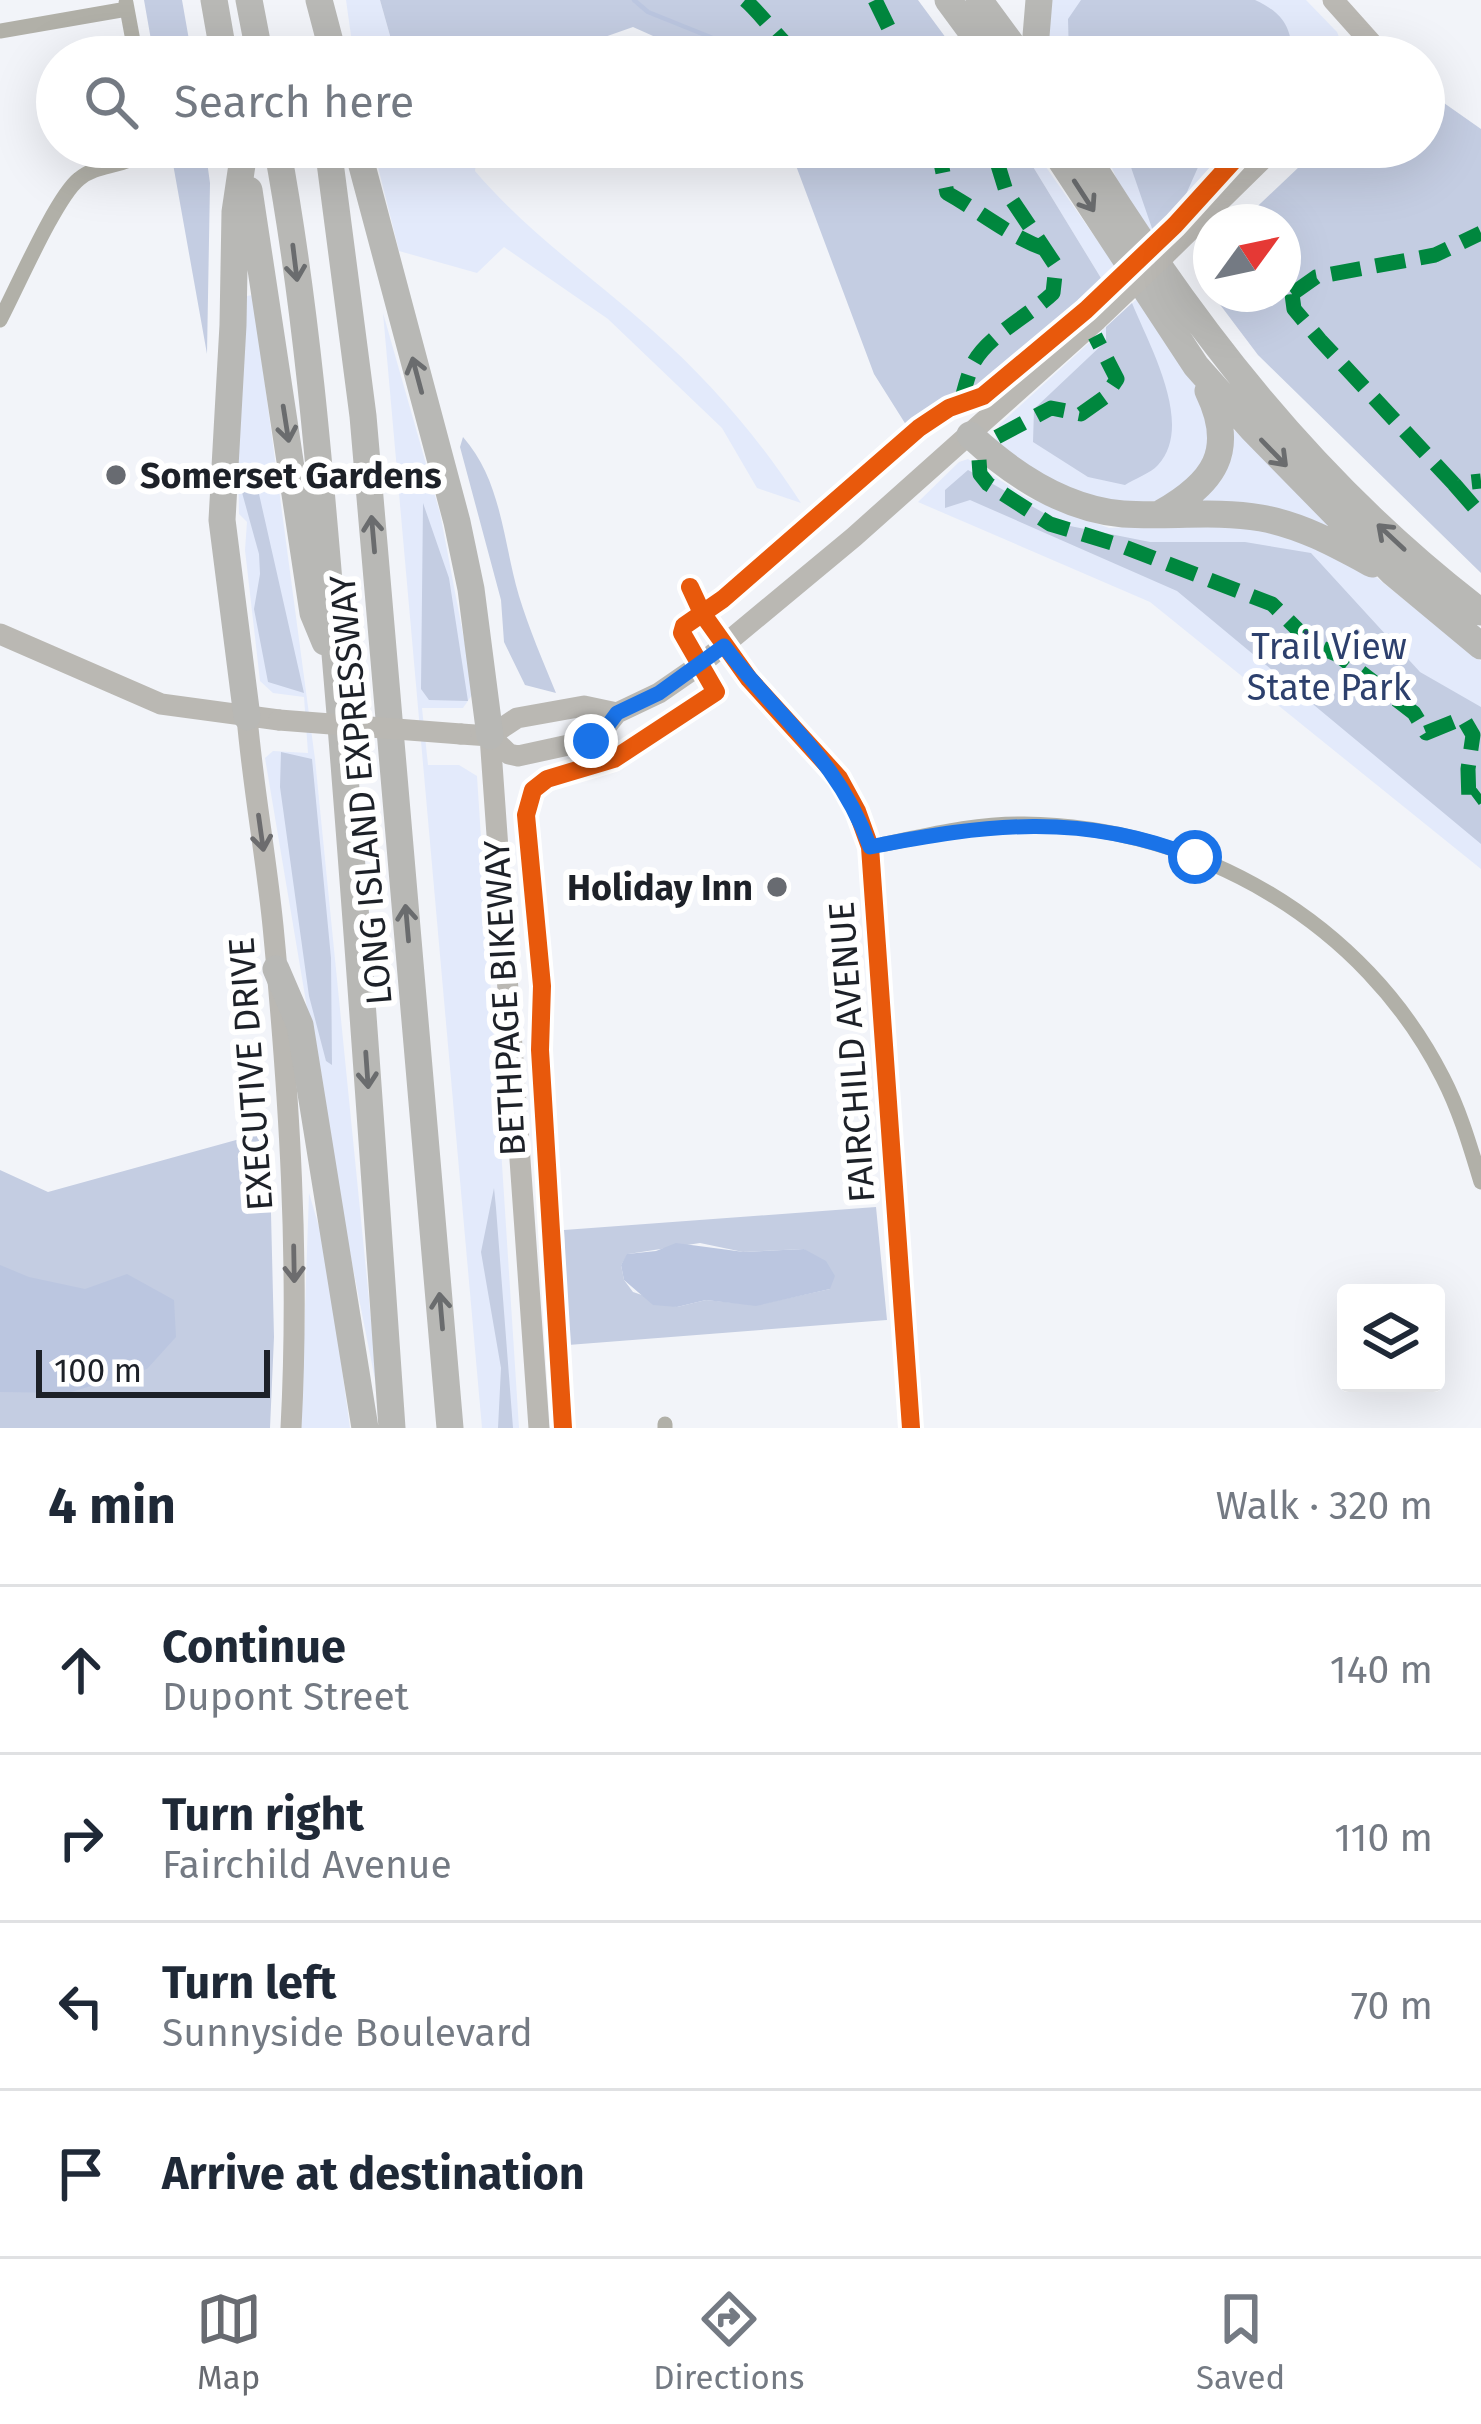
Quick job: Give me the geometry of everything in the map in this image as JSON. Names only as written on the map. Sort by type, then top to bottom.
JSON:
[{"type":"highway","points":[[214,0],[220,36]]},
{"type":"highway","points":[[249,0],[256,36]]},
{"type":"highway","points":[[305,0],[311,36]]},
{"type":"highway","points":[[320,0],[329,36]]},
{"type":"highway","points":[[948,0],[975,36]]},
{"type":"highway","points":[[980,0],[1006,36]]},
{"type":"highway","points":[[1039,0],[1039,36]]},
{"type":"highway","points":[[240,168],[222,520],[247,717]]},
{"type":"highway","points":[[244,168],[313,613],[336,668]]},
{"type":"highway","name":"LONG ISLAND EXPRESSWAY","points":[[281,168],[310,397],[336,668],[392,1428]]},
{"type":"highway","name":"LONG ISLAND EXPRESSWAY","points":[[331,168],[363,416],[450,1428]]},
{"type":"highway","points":[[362,168],[457,522],[471,589],[490,736]]},
{"type":"highway","points":[[1066,168],[1196,365],[1216,406],[1222,441],[1208,479],[1161,514]]},
{"type":"highway","points":[[1094,168],[1173,291],[1283,428],[1413,557],[1481,612]]},
{"type":"highway","points":[[1196,365],[1392,572],[1481,646]]},
{"type":"highway","points":[[970,435],[1025,479],[1054,495],[1120,514],[1274,520],[1308,531],[1392,572]]},
{"type":"highway","points":[[276,969],[300,1025],[365,1428]]},
{"type":"main road","points":[[1333,0],[1365,36]]},
{"type":"main road","points":[[490,736],[508,754],[518,756],[596,739],[617,713],[659,693],[724,646],[970,435],[1253,168]]},
{"type":"main road","points":[[0,634],[161,704],[247,717],[490,736],[518,718],[584,706],[617,713]]},
{"type":"main road","name":"EXECUTIVE DRIVE","points":[[247,717],[293,1173],[296,1352],[291,1428]]},
{"type":"main road","points":[[490,736],[538,1428]]},
{"type":"street","points":[[0,31],[126,4],[132,36]]},
{"type":"street","points":[[0,318],[69,190],[98,168]]},
{"type":"street","name":"FAIRCHILD AVENUE","points":[[690,587],[724,646],[838,778],[870,847],[911,1428]]},
{"type":"street","points":[[870,847],[964,829],[1022,824],[1115,832],[1164,844],[1226,869],[1296,909],[1344,947],[1390,996],[1444,1081],[1463,1122],[1481,1182]]},
{"type":"green space","points":[[144,0],[182,0],[188,36],[150,36]]},
{"type":"green space","points":[[346,0],[380,0],[390,36],[351,36]]},
{"type":"green space","points":[[380,0],[918,0],[945,36],[653,36],[633,27],[608,36],[390,36]]},
{"type":"green space","points":[[1045,0],[1306,0],[1339,36],[1047,36]]},
{"type":"green space","points":[[1081,0],[1255,0],[1284,22],[1290,36],[1068,36],[1068,19]]},
{"type":"green space","name":"Trail View State Park","points":[[1445,104],[1481,129],[1481,573],[1258,355],[1226,312],[1301,312],[1301,204],[1260,204],[1298,168],[1445,168]]},
{"type":"green space","points":[[174,168],[208,168],[207,354]]},
{"type":"green space","points":[[378,168],[475,168],[538,234],[694,369],[751,433],[801,503],[757,488],[722,428],[608,319],[504,247],[477,273],[399,251]]},
{"type":"green space","points":[[797,168],[1034,168],[1104,283],[977,393],[938,405],[908,428],[874,374]]},
{"type":"green space","points":[[1034,168],[1047,168],[1118,270],[1104,283]]},
{"type":"green space","points":[[1112,168],[1238,168],[1202,204],[1193,204],[1187,219],[1181,213],[1155,237],[1125,198]]},
{"type":"green space","points":[[1131,168],[1198,168],[1175,219],[1155,237]]},
{"type":"green space","points":[[253,295],[315,759],[379,1400],[338,1192],[265,758],[273,751],[308,753],[304,697],[273,693],[260,681],[245,550],[247,522],[239,514],[247,296]]},
{"type":"green space","points":[[1139,297],[1210,406],[1218,441],[1180,497],[1103,500],[1040,474],[997,444],[995,434],[1000,424]]},
{"type":"green space","points":[[1132,303],[1165,385],[1172,429],[1158,465],[1125,485],[1088,477],[1033,442],[1034,409],[1106,341],[1106,327]]},
{"type":"green space","points":[[383,313],[440,513],[474,692],[463,708],[422,708],[428,765],[459,765],[477,776],[519,1428],[482,1428]]},
{"type":"green space","points":[[1232,428],[1334,526],[1334,537],[1197,500]]},
{"type":"green space","points":[[463,437],[494,492],[519,596],[556,693],[525,685],[504,642],[501,600],[460,447]]},
{"type":"green space","name":"Trail View State Park","points":[[968,459],[1026,497],[1109,528],[1252,521],[1340,554],[1376,577],[1481,661],[1481,869],[1150,602],[918,502]]},
{"type":"green space","points":[[252,463],[304,693],[268,682],[254,609],[259,554],[238,478]]},
{"type":"green space","name":"Trail View State Park","points":[[968,470],[1065,525],[1150,542],[1245,542],[1311,553],[1420,672],[1481,707],[1481,844],[1177,591],[970,500],[945,508],[945,490]]},
{"type":"green space","points":[[423,503],[449,578],[468,701],[429,700],[421,689]]},
{"type":"green space","points":[[281,752],[312,759],[331,958],[332,1065],[326,1061],[309,996],[280,787]]},
{"type":"green space","points":[[269,1131],[274,1337],[270,1428],[0,1428],[0,1170],[48,1192]]},
{"type":"green space","points":[[494,1188],[513,1428],[498,1428],[501,1368],[481,1252]]},
{"type":"green space","points":[[309,1193],[326,1251],[350,1428],[301,1428]]},
{"type":"green space","points":[[876,1207],[887,1320],[568,1345],[564,1230]],"holes":[[[700,1243],[743,1252],[804,1249],[830,1289],[756,1305],[706,1300],[677,1307],[633,1292],[621,1265],[628,1254]]]},
{"type":"shaded area","points":[[676,1243],[744,1252],[804,1249],[826,1261],[835,1276],[830,1289],[756,1306],[706,1300],[677,1307],[653,1305],[624,1280],[621,1265],[627,1254]]},
{"type":"shaded area","points":[[0,1265],[29,1277],[85,1289],[127,1274],[174,1300],[176,1337],[147,1369],[68,1393],[0,1392]]},
{"type":"waterway","points":[[634,0],[648,12],[708,36]]},
{"type":"marked path","points":[[745,0],[779,36]]},
{"type":"marked path","points":[[875,0],[893,36]]},
{"type":"marked path","points":[[942,168],[947,193],[1045,249]]},
{"type":"marked path","points":[[960,404],[978,355],[1053,293],[1056,266],[1006,191],[999,168]]},
{"type":"marked path","points":[[1301,288],[1316,277],[1435,255],[1481,233]]},
{"type":"marked path","points":[[1297,312],[1454,484],[1481,481]]},
{"type":"marked path","points":[[997,437],[1051,408],[1081,414],[1105,397],[1117,379],[1095,336]]},
{"type":"marked path","points":[[979,460],[980,474],[988,484],[1050,524],[1122,546],[1272,604],[1311,643],[1338,655],[1414,713],[1426,733],[1463,718],[1473,735],[1469,803],[1481,794]]},
{"type":"marked path","points":[[1454,484],[1481,515]]},
{"type":"cycle path","name":"BETHPAGE BIKEWAY","points":[[563,1428],[540,1050],[542,986],[526,815],[533,790],[547,779],[614,759],[716,692],[682,633],[684,626],[723,599],[919,428],[949,408],[983,396],[1086,310],[1227,168]]},
{"type":"cycle path","points":[[690,587],[702,613],[749,679],[839,778],[870,847],[911,1428]]},
{"type":"place","name":"Somerset Gardens","points":[[116,475]]},
{"type":"place","name":"Holiday Inn","points":[[777,887]]},
{"type":"route","points":[[591,741],[617,713],[659,693],[724,646],[838,778],[870,847],[964,829],[1022,824],[1115,832],[1195,857]]}]
